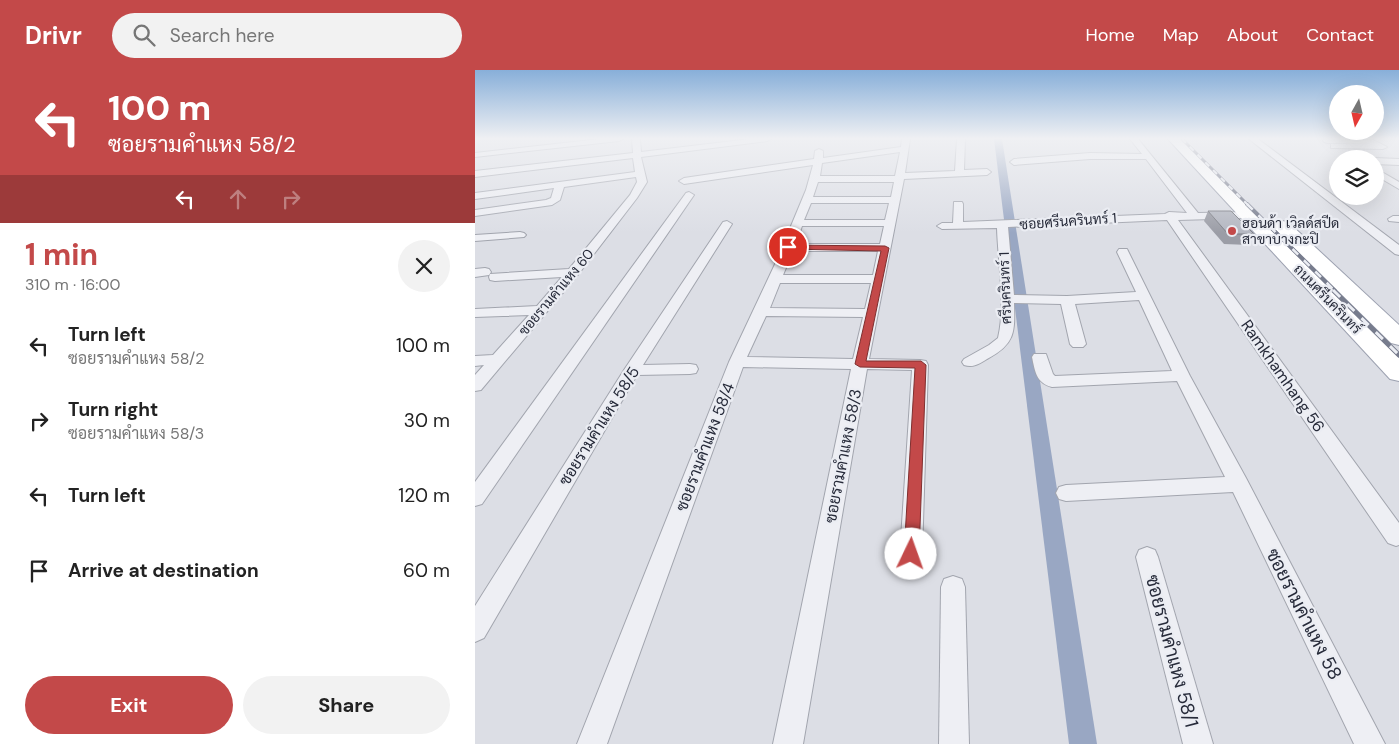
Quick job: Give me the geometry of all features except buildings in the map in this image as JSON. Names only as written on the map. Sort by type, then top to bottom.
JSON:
[{"type":"main road","name":"ถนนศรีนครินทร์","points":[[1204,170],[1399,373]]},
{"type":"main road","name":"ถนนศรีนครินทร์","points":[[1222,170],[1399,338]]},
{"type":"street","points":[[475,174],[504,170]]},
{"type":"street","name":"ซอยรามคำแหง 60","points":[[629,170],[628,176],[634,196]]},
{"type":"street","name":"ซอยรามคำแหง 60","points":[[475,386],[573,274],[634,196],[641,182],[639,170]]},
{"type":"street","points":[[683,181],[745,170]]},
{"type":"street","name":"ซอยรามคำแหง 58/4","points":[[592,744],[737,362],[762,312],[807,200],[815,170]]},
{"type":"street","points":[[869,170],[900,178],[987,172]]},
{"type":"street","name":"ซอยรามคำแหง 58/3","points":[[788,744],[860,364],[900,170]]},
{"type":"street","points":[[1159,170],[1194,215]]},
{"type":"street","points":[[1294,170],[1399,250]]},
{"type":"street","points":[[475,196],[640,174]]},
{"type":"street","points":[[1384,176],[1398,185]]},
{"type":"street","points":[[475,213],[553,202],[560,185]]},
{"type":"street","points":[[492,211],[504,192]]},
{"type":"street","points":[[475,498],[689,195]]},
{"type":"street","points":[[807,200],[895,200]]},
{"type":"street","points":[[958,204],[958,226]]},
{"type":"street","name":"ซอยศรีนครินทร์ 1","points":[[942,226],[1008,225],[1169,215],[1247,215]]},
{"type":"street","name":"Ramkhamhang 56","points":[[1169,215],[1398,538]]},
{"type":"street","points":[[798,223],[890,224]]},
{"type":"street","name":"ซอยรามคำแหง 58/5","points":[[475,629],[632,370],[727,224]]},
{"type":"street","name":"ศรีนครินทร์ 1","points":[[970,362],[1005,340],[1007,328],[1008,225]]},
{"type":"street","points":[[475,238],[520,235]]},
{"type":"street","points":[[788,247],[885,248]]},
{"type":"street","name":"ซอยรามคำแหง 58","points":[[1123,252],[1142,296],[1182,376],[1239,484],[1370,744]]},
{"type":"street","points":[[485,274],[573,274]]},
{"type":"street","points":[[776,279],[878,279]]},
{"type":"street","points":[[1007,299],[1067,300],[1142,296]]},
{"type":"street","points":[[1067,300],[1078,344]]},
{"type":"street","points":[[475,313],[541,310]]},
{"type":"street","points":[[762,312],[871,313]]},
{"type":"street","points":[[1040,357],[1045,377],[1052,382],[1182,376]]},
{"type":"street","points":[[475,361],[498,360]]},
{"type":"street","points":[[737,362],[921,365],[911,554]]},
{"type":"street","points":[[632,370],[690,369]]},
{"type":"street","points":[[1065,493],[1239,484]]},
{"type":"street","name":"ซอยรามคำแหง 58/1","points":[[1147,557],[1198,744]]},
{"type":"street","points":[[953,588],[954,744]]},
{"type":"waterway","points":[[1002,170],[1083,744]]},
{"type":"railway","points":[[1213,170],[1247,204]]},
{"type":"railway","points":[[1247,204],[1335,291]]},
{"type":"railway","points":[[1333,290],[1399,355]]},
{"type":"place","name":"ฮอนด้า เวิลด์สปีด สาขาบางกะปิ","points":[[1232,231]]},
{"type":"route","points":[[788,247],[885,248],[860,364],[921,365],[911,554]]}]
